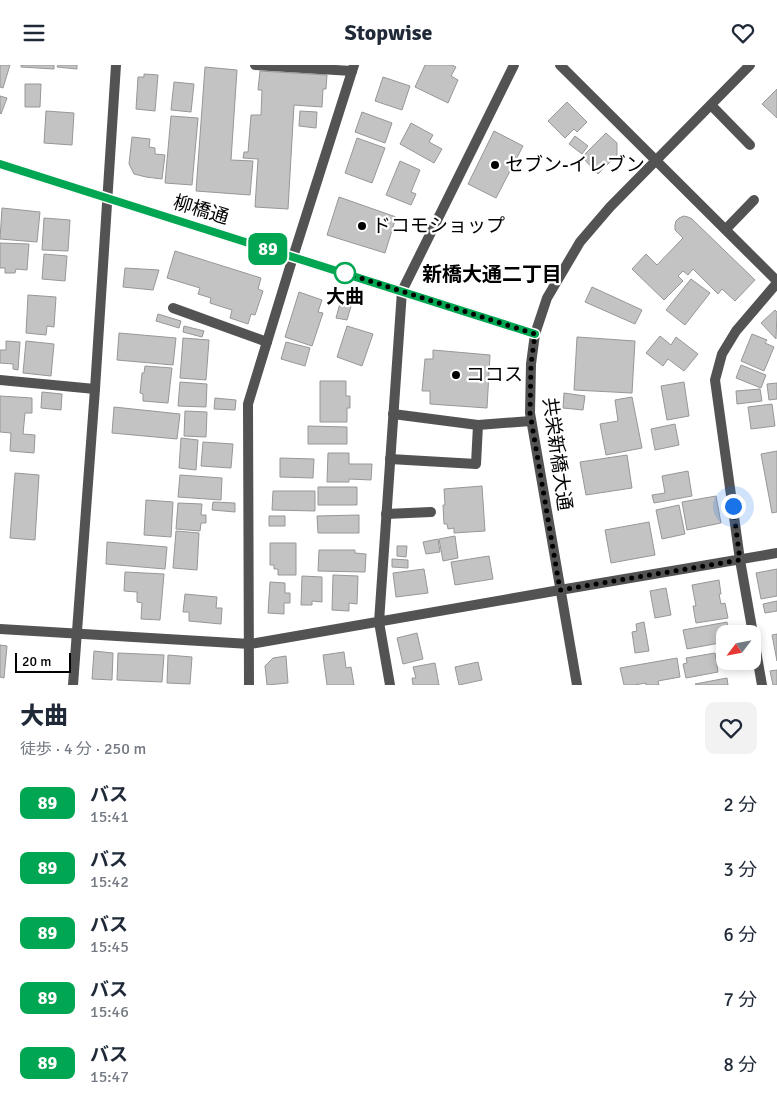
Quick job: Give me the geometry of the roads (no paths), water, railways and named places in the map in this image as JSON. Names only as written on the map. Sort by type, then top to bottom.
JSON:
[{"type":"street","points":[[73,685],[116,65]]},
{"type":"street","points":[[249,685],[248,404],[353,68],[255,65]]},
{"type":"street","points":[[390,685],[379,622],[402,291],[514,65]]},
{"type":"street","points":[[560,65],[777,282],[736,331],[722,354],[715,380],[740,560],[762,685]]},
{"type":"street","name":"共栄新橋大通","points":[[577,685],[530,413],[531,364],[535,334],[547,298],[580,242],[610,207],[750,65]]},
{"type":"street","points":[[711,105],[750,145]]},
{"type":"street","name":"柳橋通","points":[[0,164],[535,334]]},
{"type":"street","points":[[726,229],[754,200]]},
{"type":"street","points":[[173,308],[267,341]]},
{"type":"street","points":[[0,381],[95,389]]},
{"type":"street","points":[[393,414],[478,425],[531,421]]},
{"type":"street","points":[[390,459],[476,464],[478,425]]},
{"type":"street","points":[[386,514],[431,512]]},
{"type":"street","points":[[0,629],[250,644],[777,553]]},
{"type":"place","name":"セブン-イレブン","points":[[495,165]]},
{"type":"place","name":"ドコモショップ","points":[[362,226]]},
{"type":"place","name":"大曲","points":[[345,273]]},
{"type":"place","name":"ココス","points":[[456,375]]},
{"type":"district","name":"新橋大通二丁目","points":[[492,274]]}]
